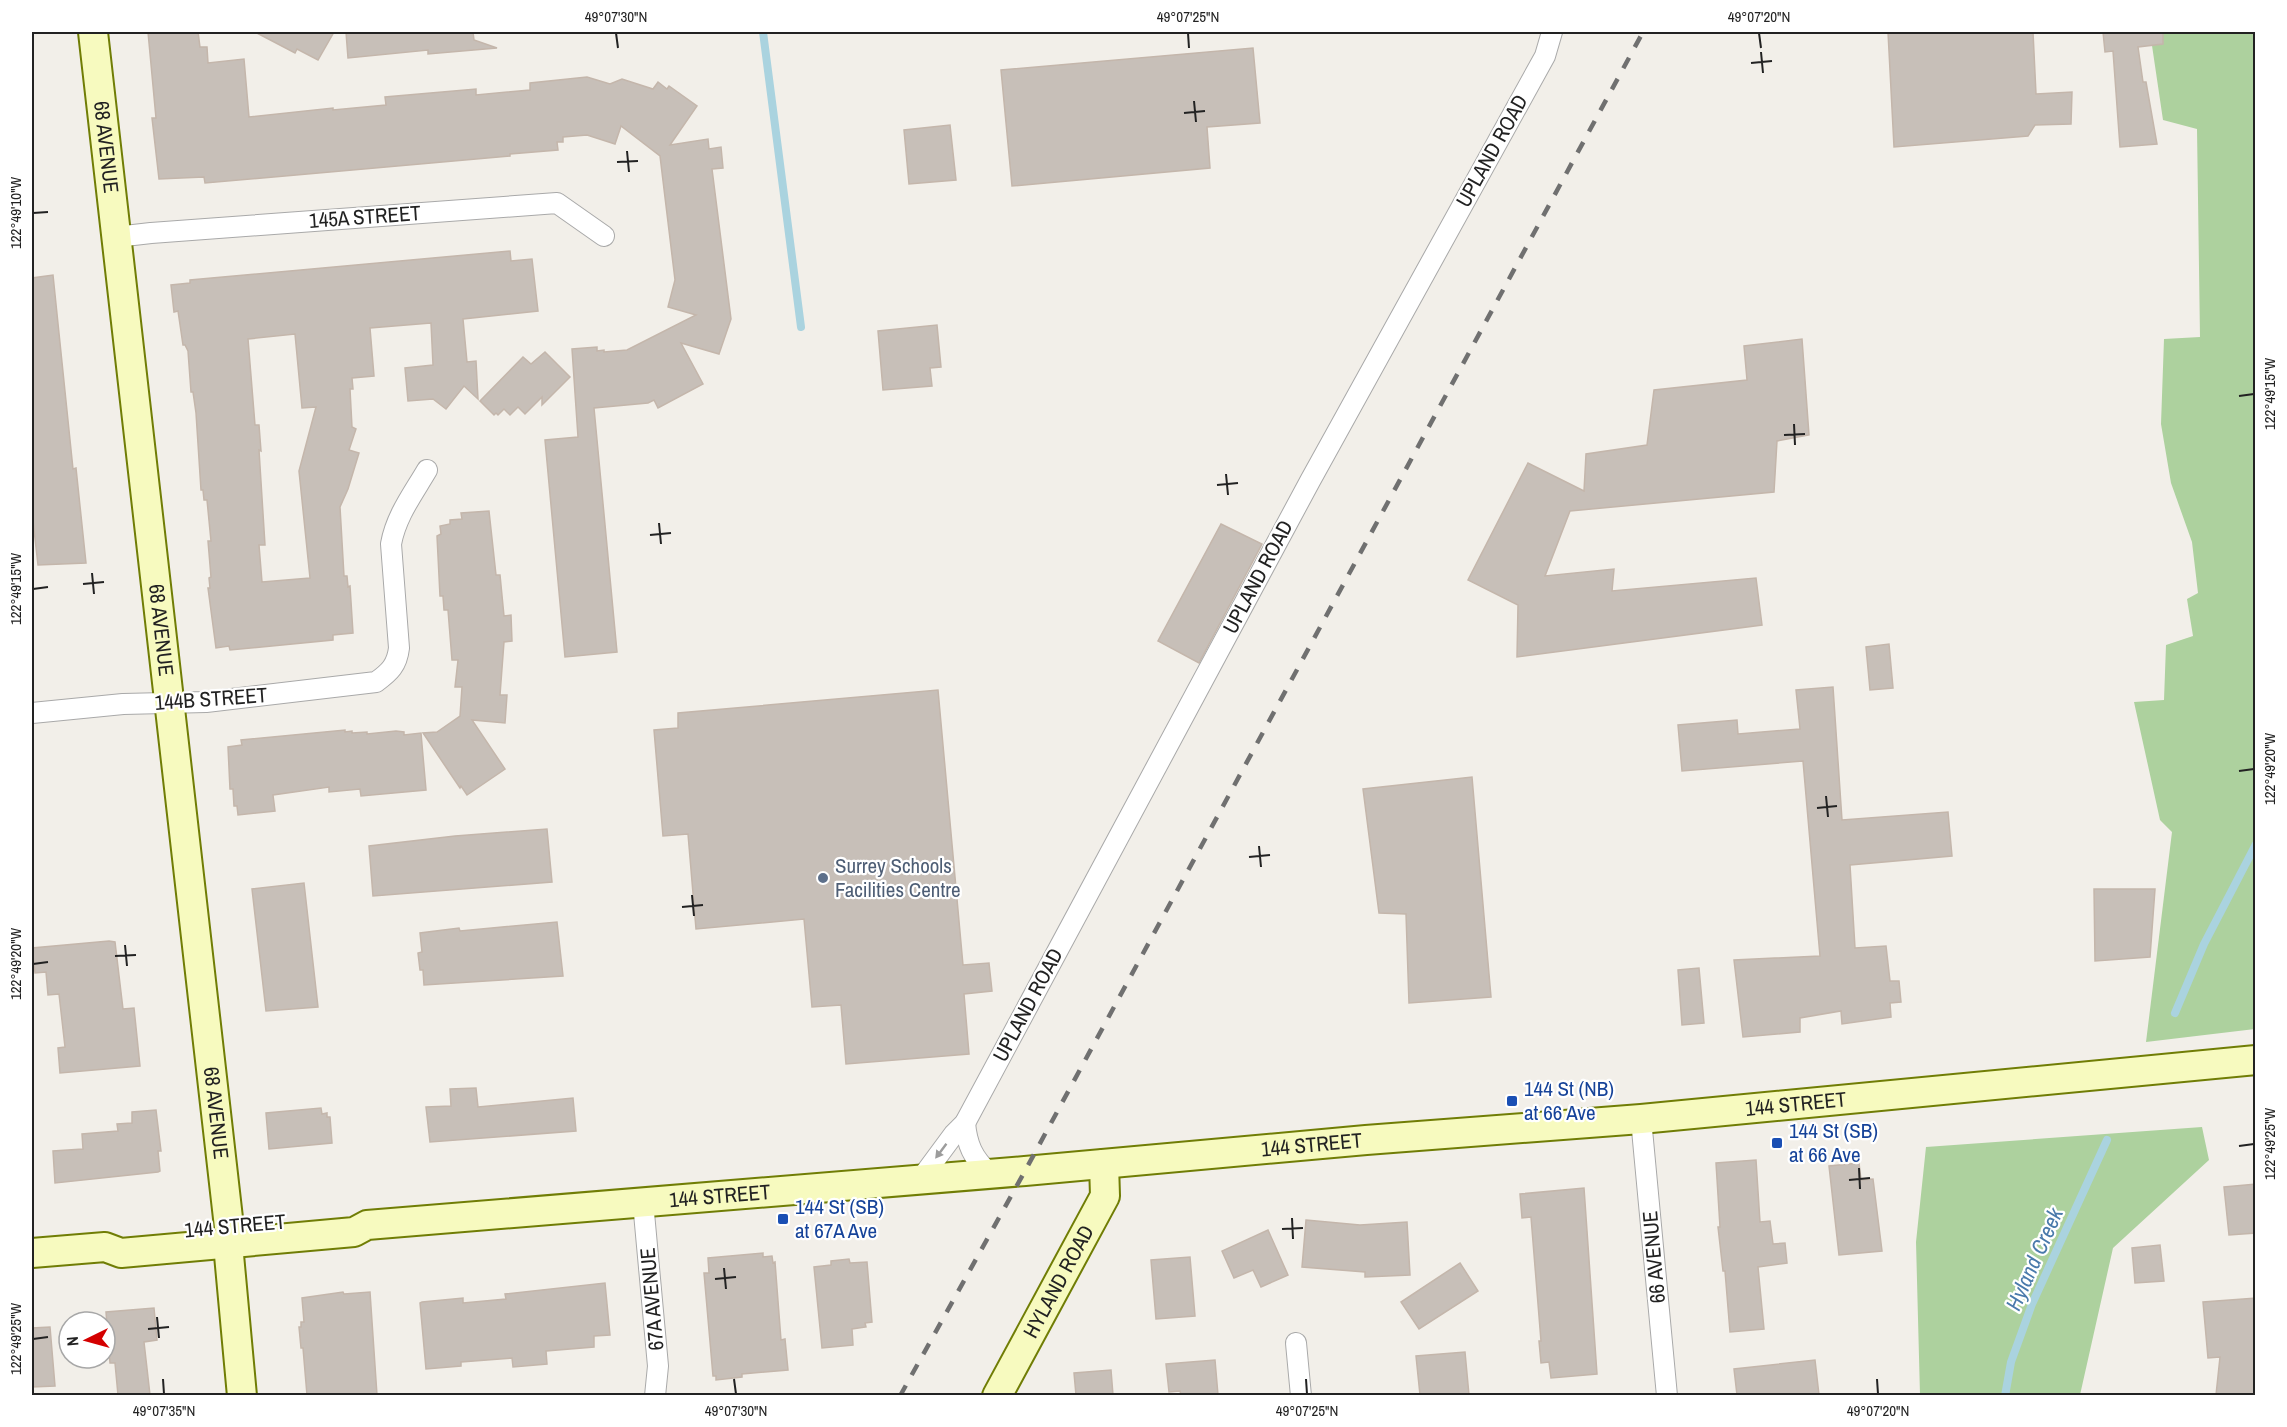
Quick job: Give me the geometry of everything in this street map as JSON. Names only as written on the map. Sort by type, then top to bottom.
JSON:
[{"type":"main road","name":"68 AVENUE","points":[[93,32],[228,1235],[242,1395]]},
{"type":"main road","name":"144 STREET","points":[[32,1253],[105,1247],[121,1253],[228,1235],[354,1232],[367,1225],[920,1180],[1366,1140],[1641,1119],[2256,1060]]},
{"type":"main road","name":"HYLAND ROAD","points":[[997,1395],[1105,1196],[1104,1164]]},
{"type":"street","name":"UPLAND ROAD","points":[[920,1180],[954,1134],[965,1123],[1310,481],[1545,56],[1552,32]]},
{"type":"street","name":"145A STREET","points":[[116,237],[557,203],[604,236]]},
{"type":"street","name":"144B STREET","points":[[32,713],[123,704],[206,702],[376,682],[397,662],[399,648],[392,538],[399,517],[427,470]]},
{"type":"street","name":"66 AVENUE","points":[[1641,1119],[1667,1395]]},
{"type":"street","points":[[965,1123],[966,1136],[972,1154],[989,1173]]},
{"type":"street","name":"67A AVENUE","points":[[643,1202],[658,1366],[655,1395]]},
{"type":"street","points":[[1296,1343],[1301,1395]]},
{"type":"green space","points":[[2150,32],[2255,32],[2255,1029],[2146,1042],[2172,832],[2160,820],[2134,702],[2164,700],[2166,645],[2193,636],[2187,599],[2198,593],[2192,542],[2171,483],[2161,424],[2164,339],[2200,337],[2197,129],[2163,120]]},
{"type":"green space","points":[[2202,1127],[2209,1160],[2113,1248],[2080,1395],[1920,1395],[1916,1242],[1926,1147]]},
{"type":"building","points":[[148,32],[198,32],[200,47],[207,47],[208,63],[244,59],[249,117],[386,105],[385,97],[476,89],[476,95],[530,90],[530,83],[587,77],[610,84],[622,79],[653,89],[658,82],[667,89],[669,86],[697,106],[670,145],[708,139],[709,149],[721,147],[723,168],[712,169],[731,319],[719,354],[681,343],[703,384],[658,408],[654,400],[648,403],[594,408],[617,652],[565,657],[545,440],[578,437],[572,349],[597,347],[597,351],[604,350],[604,352],[627,350],[696,315],[668,307],[675,280],[660,156],[621,126],[615,144],[587,135],[563,137],[563,142],[557,142],[558,150],[510,154],[510,156],[205,183],[204,177],[159,179],[152,118],[156,118]]},
{"type":"building","points":[[255,32],[334,32],[318,60],[297,49],[295,53]]},
{"type":"building","points":[[346,32],[473,32],[474,40],[497,48],[428,54],[428,50],[348,58]]},
{"type":"building","points":[[1888,32],[2033,32],[2036,94],[2072,92],[2071,124],[2035,125],[2028,136],[1894,147]]},
{"type":"building","points":[[2103,32],[2163,32],[2163,44],[2138,47],[2143,82],[2146,82],[2157,144],[2120,147],[2113,51],[2105,52]]},
{"type":"building","points":[[1253,48],[1260,123],[1207,127],[1210,168],[1012,186],[1001,70]]},
{"type":"building","points":[[950,125],[956,180],[909,184],[904,130]]},
{"type":"building","points":[[510,251],[511,261],[532,259],[538,311],[463,319],[467,362],[476,361],[478,399],[464,386],[446,409],[433,399],[408,401],[405,368],[433,365],[431,323],[370,328],[374,376],[352,378],[353,389],[350,389],[352,427],[356,429],[349,450],[359,453],[340,507],[344,576],[347,576],[348,587],[350,586],[353,633],[333,635],[333,640],[230,650],[229,646],[216,648],[208,588],[210,588],[209,578],[211,577],[208,541],[211,541],[207,500],[204,500],[203,490],[201,490],[196,413],[193,392],[191,392],[188,351],[183,345],[178,311],[174,312],[171,285],[190,283],[190,280]],"holes":[[[295,334],[302,408],[316,407],[299,471],[310,578],[262,582],[259,545],[265,545],[259,450],[261,451],[259,425],[255,425],[248,339]]]},
{"type":"building","points":[[53,275],[73,469],[76,468],[86,563],[38,565],[32,512],[32,278]]},
{"type":"building","points":[[937,325],[941,367],[930,368],[932,386],[883,390],[878,331]]},
{"type":"building","points":[[1802,339],[1809,435],[1777,441],[1774,492],[1570,511],[1545,576],[1614,569],[1612,591],[1756,578],[1762,625],[1517,657],[1518,605],[1468,580],[1528,463],[1584,491],[1586,454],[1647,445],[1654,390],[1747,380],[1744,346]]},
{"type":"building","points":[[545,352],[570,377],[542,405],[542,397],[525,414],[518,407],[510,415],[504,409],[498,415],[496,413],[494,415],[480,401],[523,357],[531,364]]},
{"type":"building","points":[[489,511],[496,575],[500,575],[504,616],[511,615],[512,641],[504,642],[500,695],[507,695],[505,723],[472,720],[505,769],[467,795],[423,733],[437,732],[460,716],[462,687],[455,687],[458,660],[452,660],[448,610],[444,610],[443,596],[440,596],[437,536],[441,534],[440,526],[450,524],[450,520],[462,519],[461,513]]},
{"type":"building","points":[[1221,524],[1262,544],[1199,663],[1158,641]]},
{"type":"building","points":[[1889,644],[1893,688],[1870,690],[1866,647]]},
{"type":"building","points":[[1833,687],[1842,820],[1948,812],[1952,856],[1850,865],[1855,948],[1886,946],[1890,981],[1899,981],[1901,1002],[1890,1003],[1891,1017],[1842,1024],[1841,1011],[1800,1018],[1800,1032],[1743,1037],[1734,960],[1820,956],[1803,761],[1682,771],[1678,725],[1737,720],[1738,734],[1800,729],[1796,690]]},
{"type":"building","name":"Surrey Schools Facilities Centre","points":[[938,690],[963,965],[989,963],[992,991],[964,994],[969,1054],[846,1064],[841,1005],[812,1007],[804,919],[696,929],[688,834],[663,836],[654,730],[678,728],[678,713]]},
{"type":"building","points":[[345,730],[345,732],[352,731],[352,733],[367,732],[367,734],[396,731],[404,732],[404,735],[421,733],[426,790],[361,796],[360,789],[329,792],[329,787],[273,795],[275,811],[238,815],[237,806],[234,806],[233,789],[230,789],[228,747],[242,745],[241,740]]},
{"type":"building","points":[[1472,777],[1491,997],[1409,1003],[1406,914],[1379,913],[1363,789]]},
{"type":"building","points":[[547,829],[552,882],[373,896],[369,846]]},
{"type":"building","points":[[304,883],[318,1007],[266,1011],[252,889]]},
{"type":"building","points":[[2094,889],[2155,889],[2150,957],[2095,961]]},
{"type":"building","points":[[557,922],[563,976],[424,985],[418,953],[422,952],[420,933],[459,928],[460,931]]},
{"type":"building","points":[[115,942],[123,1009],[134,1008],[140,1066],[60,1073],[58,1048],[65,1047],[59,994],[48,995],[46,972],[35,973],[32,948]]},
{"type":"building","points":[[1699,968],[1704,1023],[1682,1025],[1678,970]]},
{"type":"building","points":[[476,1088],[478,1107],[573,1098],[576,1131],[430,1142],[426,1107],[451,1106],[450,1089]]},
{"type":"building","points":[[321,1108],[322,1114],[327,1113],[327,1117],[330,1117],[332,1143],[269,1149],[266,1113]]},
{"type":"building","points":[[156,1110],[161,1151],[158,1151],[160,1171],[55,1183],[53,1151],[83,1149],[82,1134],[118,1131],[117,1124],[132,1123],[132,1112]]},
{"type":"building","points":[[1756,1160],[1760,1222],[1770,1221],[1773,1244],[1785,1243],[1787,1263],[1758,1267],[1764,1329],[1730,1332],[1725,1271],[1723,1271],[1718,1227],[1720,1227],[1716,1163]]},
{"type":"building","points":[[1859,1163],[1861,1180],[1873,1179],[1882,1251],[1839,1255],[1829,1166]]},
{"type":"building","points":[[2256,1184],[2256,1233],[2229,1235],[2224,1187]]},
{"type":"building","points":[[1584,1188],[1597,1374],[1551,1378],[1549,1362],[1541,1363],[1531,1217],[1522,1218],[1520,1194]]},
{"type":"building","points":[[1306,1220],[1360,1225],[1407,1222],[1410,1275],[1365,1277],[1365,1272],[1302,1267]]},
{"type":"building","points":[[1268,1230],[1288,1275],[1261,1287],[1253,1270],[1234,1278],[1222,1251]]},
{"type":"building","points":[[2160,1245],[2164,1281],[2135,1283],[2132,1248]]},
{"type":"building","points":[[763,1253],[763,1257],[772,1256],[773,1263],[775,1262],[781,1340],[785,1339],[788,1370],[742,1374],[742,1377],[716,1380],[716,1376],[713,1376],[704,1273],[709,1273],[708,1258]]},
{"type":"building","points":[[1190,1257],[1195,1316],[1156,1319],[1151,1260]]},
{"type":"building","points":[[849,1259],[850,1263],[867,1262],[872,1322],[865,1323],[866,1327],[852,1329],[853,1345],[822,1348],[814,1267],[831,1265],[831,1261]]},
{"type":"building","points":[[1460,1263],[1478,1291],[1419,1329],[1401,1302]]},
{"type":"building","points":[[605,1283],[610,1335],[594,1336],[594,1347],[546,1351],[547,1364],[513,1367],[512,1358],[461,1362],[461,1366],[426,1369],[420,1303],[422,1302],[463,1298],[463,1303],[506,1299],[505,1294]]},
{"type":"building","points":[[343,1292],[344,1294],[370,1292],[377,1395],[307,1395],[299,1327],[301,1327],[301,1322],[304,1322],[302,1298]]},
{"type":"building","points":[[2256,1298],[2256,1332],[2254,1332],[2256,1395],[2216,1395],[2220,1357],[2208,1358],[2203,1302]]},
{"type":"building","points":[[154,1308],[157,1340],[144,1342],[150,1395],[118,1395],[116,1370],[117,1311]]},
{"type":"building","points":[[50,1327],[55,1386],[32,1387],[32,1328]]},
{"type":"building","points":[[1465,1352],[1469,1395],[1420,1395],[1416,1356]]},
{"type":"building","points":[[1215,1360],[1218,1395],[1181,1395],[1180,1391],[1169,1392],[1166,1364]]},
{"type":"building","points":[[1815,1360],[1819,1395],[1737,1395],[1734,1369]]},
{"type":"building","points":[[1111,1370],[1113,1395],[1076,1395],[1074,1373]]},
{"type":"waterway","points":[[763,32],[801,327]]},
{"type":"waterway","name":"Hyland Creek","points":[[2175,1013],[2204,944],[2256,844]]},
{"type":"waterway","name":"Hyland Creek","points":[[2005,1396],[2011,1362],[2032,1304],[2107,1140]]},
{"type":"railway","points":[[900,1396],[1025,1171],[1643,32]]},
{"type":"place","name":"Surrey Schools Facilities Centre","points":[[823,878]]},
{"type":"place","name":"144 St (NB) at 66 Ave","points":[[1512,1101]]},
{"type":"place","name":"144 St (SB) at 66 Ave","points":[[1777,1143]]},
{"type":"place","name":"144 St (SB) at 67A Ave","points":[[783,1219]]}]
